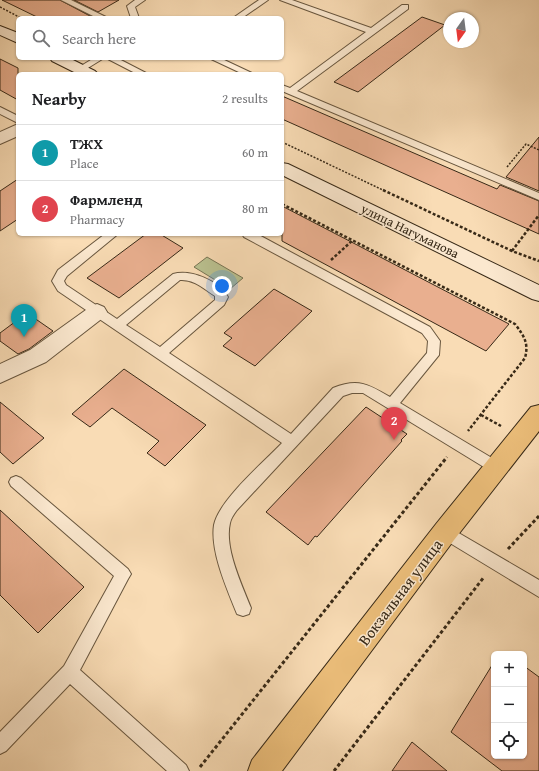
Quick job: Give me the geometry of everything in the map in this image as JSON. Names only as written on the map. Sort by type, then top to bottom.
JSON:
[{"type":"main road","name":"Вокзальная улица","points":[[267,770],[445,532],[539,414]]},
{"type":"street","points":[[0,30],[16,38]]},
{"type":"street","points":[[61,60],[85,72]]},
{"type":"street","points":[[0,139],[16,130]]},
{"type":"street","name":"улица Нагуманова","points":[[284,169],[539,294]]},
{"type":"street","points":[[0,374],[38,356],[97,312]]},
{"type":"lane","points":[[65,0],[100,16]]},
{"type":"lane","points":[[134,16],[131,6],[142,0]]},
{"type":"lane","points":[[240,16],[264,0]]},
{"type":"lane","points":[[284,0],[371,31]]},
{"type":"lane","points":[[286,90],[405,7]]},
{"type":"lane","points":[[85,72],[98,60]]},
{"type":"lane","points":[[114,60],[140,72]]},
{"type":"lane","points":[[218,60],[246,72]]},
{"type":"lane","points":[[286,90],[539,197]]},
{"type":"lane","points":[[0,110],[16,119]]},
{"type":"lane","points":[[109,236],[62,273],[58,281],[62,288],[292,442]]},
{"type":"lane","points":[[252,236],[426,330],[434,339],[436,348],[433,355],[391,405]]},
{"type":"lane","points":[[118,325],[177,277],[183,275],[192,277],[219,293],[222,297],[220,302],[160,354]]},
{"type":"lane","points":[[243,608],[223,548],[221,534],[222,524],[232,505],[338,392],[347,388],[357,387],[366,389],[497,468]]},
{"type":"lane","points":[[0,745],[70,672],[123,574],[16,482]]},
{"type":"lane","points":[[445,532],[496,562],[539,590]]},
{"type":"lane","points":[[70,672],[180,771]]},
{"type":"path","points":[[0,8],[17,16]]},
{"type":"path","points":[[284,143],[512,251],[539,261]]},
{"type":"path","points":[[506,167],[526,144],[539,150]]},
{"type":"path","points":[[197,771],[525,358],[528,348],[524,336],[515,324],[284,205]]},
{"type":"path","points":[[512,251],[539,215]]},
{"type":"path","points":[[319,272],[353,240]]},
{"type":"path","points":[[481,414],[502,426]]},
{"type":"path","points":[[334,771],[496,562],[539,516]]},
{"type":"green space","points":[[207,257],[243,278],[230,289],[194,267]]},
{"type":"building","points":[[2,0],[60,0],[90,16],[35,16]]},
{"type":"building","points":[[74,0],[119,0],[98,12]]},
{"type":"building","points":[[422,17],[443,24],[443,27],[358,92],[334,82]]},
{"type":"building","points":[[0,59],[18,68],[18,72],[16,72],[16,99],[0,90]]},
{"type":"building","points":[[284,97],[497,189],[500,185],[539,201],[539,234],[284,120]]},
{"type":"building","points":[[539,137],[539,191],[506,177]]},
{"type":"building","points":[[16,180],[16,220],[0,231],[0,191]]},
{"type":"building","points":[[284,207],[509,324],[486,351],[282,241],[282,236],[284,236]]},
{"type":"building","points":[[143,236],[163,236],[183,248],[119,298],[87,278]]},
{"type":"building","points":[[274,289],[312,311],[255,366],[223,346],[232,338],[224,333]]},
{"type":"building","points":[[27,313],[53,331],[29,349],[18,354],[0,341],[0,333]]},
{"type":"building","points":[[124,369],[206,425],[165,466],[147,453],[159,441],[112,408],[90,427],[72,414]]},
{"type":"building","points":[[0,402],[44,438],[13,464],[0,452]]},
{"type":"building","points":[[366,407],[407,434],[317,537],[315,536],[308,545],[266,512]]},
{"type":"building","points":[[0,510],[84,587],[38,633],[0,595]]},
{"type":"building","points":[[491,667],[491,759],[527,759],[527,668],[539,677],[539,771],[502,771],[451,732]]},
{"type":"building","points":[[412,742],[447,771],[392,771]]},
{"type":"place","name":"ТЖХ","points":[[24,337]]},
{"type":"place","name":"Фармленд","points":[[394,440]]}]
